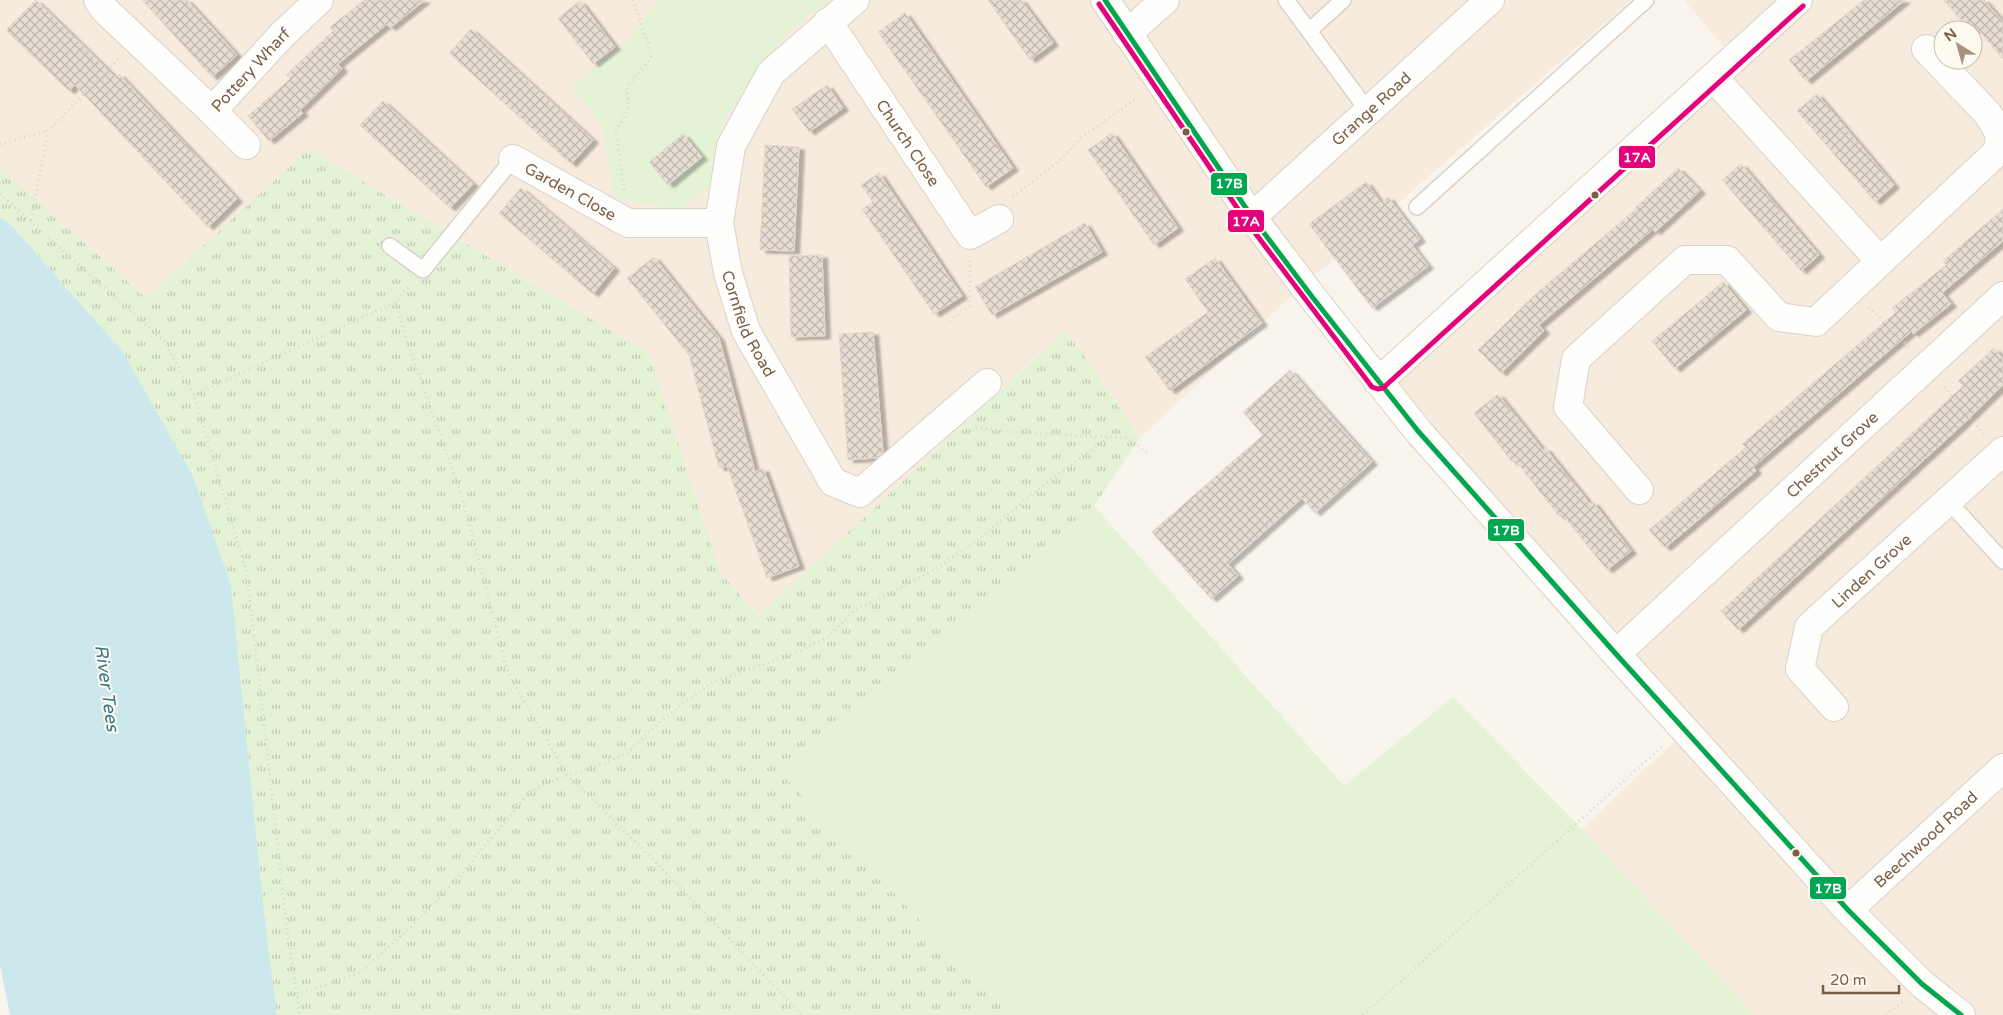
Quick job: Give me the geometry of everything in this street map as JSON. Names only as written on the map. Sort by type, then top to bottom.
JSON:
[{"type":"street","name":"Pottery Wharf","points":[[98,0],[105,10],[212,111],[276,40],[319,0]]},
{"type":"street","name":"Cornfield Road","points":[[855,0],[771,73],[731,146],[719,223],[728,273],[746,331],[833,482],[860,493],[987,383]]},
{"type":"street","points":[[1105,0],[1252,217],[1378,382],[1418,431],[1682,729],[1848,910],[1922,984],[1961,1015]]},
{"type":"street","points":[[1127,34],[1165,0]]},
{"type":"street","name":"Grange Road","points":[[1252,217],[1490,0]]},
{"type":"street","points":[[1378,382],[1798,0]]},
{"type":"street","name":"Church Close","points":[[828,22],[970,235]]},
{"type":"street","points":[[1639,490],[1568,408],[1576,359],[1685,260],[1727,260],[1779,317],[1816,322],[1998,151],[2000,134],[1988,114],[1926,49]]},
{"type":"street","points":[[1713,77],[1880,261]]},
{"type":"street","points":[[212,111],[246,145]]},
{"type":"street","name":"Garden Close","points":[[513,159],[628,223],[719,223]]},
{"type":"street","points":[[970,235],[999,219]]},
{"type":"street","name":"Chestnut Grove","points":[[1616,654],[2003,296]]},
{"type":"street","name":"Linden Grove","points":[[1834,707],[1800,669],[1809,627],[2003,451]]},
{"type":"street","name":"Beechwood Road","points":[[1848,910],[2003,768]]},
{"type":"lane","points":[[1286,0],[1368,111]]},
{"type":"lane","points":[[1309,31],[1342,0]]},
{"type":"lane","points":[[1417,207],[1646,0]]},
{"type":"lane","points":[[390,246],[423,270],[513,159]]},
{"type":"lane","points":[[1948,500],[2003,561]]},
{"type":"path","points":[[628,223],[616,130],[628,110],[627,87],[652,56],[633,0]]},
{"type":"path","points":[[0,144],[48,131],[136,40]]},
{"type":"path","points":[[999,219],[1015,194],[1061,159],[1081,138],[1159,81]]},
{"type":"path","points":[[30,220],[48,131]]},
{"type":"path","points":[[0,194],[164,341],[194,395],[247,574],[287,928],[300,1015]]},
{"type":"path","points":[[949,321],[970,306],[970,235]]},
{"type":"path","points":[[194,395],[396,302],[423,270]]},
{"type":"path","points":[[396,302],[463,500],[508,673],[566,776],[648,854],[802,1015]]},
{"type":"path","points":[[941,422],[1010,432],[1128,438],[1147,453]]},
{"type":"path","points":[[297,995],[361,972],[415,923],[461,874],[531,791],[566,776],[604,764],[627,753],[662,720],[711,683],[800,650],[830,636],[855,610],[928,573],[974,543],[1041,487],[1110,437]]},
{"type":"path","points":[[1363,1015],[1682,729]]},
{"type":"shaded area","points":[[0,0],[1631,0],[1281,305],[1140,438],[1065,330],[759,616],[720,572],[649,354],[310,150],[146,298],[0,167]]},
{"type":"shaded area","points":[[1684,0],[2003,0],[2003,1015],[1754,1015],[1582,829],[1691,726],[1389,377],[1741,67]]},
{"type":"green space","points":[[656,0],[829,0],[792,28],[750,78],[721,127],[711,186],[680,209],[614,198],[602,124],[572,86],[629,41],[656,3]]},
{"type":"green space","points":[[309,149],[649,354],[720,572],[758,616],[1066,330],[1140,438],[1094,506],[783,775],[1010,1015],[277,1015],[265,921],[231,585],[192,474],[122,351],[11,225],[0,217],[0,167],[146,298]]},
{"type":"green space","points":[[1094,506],[1344,786],[1453,697],[1582,829],[1754,1015],[1010,1015],[782,775]]},
{"type":"water","name":"River Tees","points":[[0,217],[11,225],[122,351],[192,474],[231,585],[265,921],[277,1015],[10,1015],[0,965]]},
{"type":"building","points":[[36,0],[115,77],[119,74],[237,199],[208,227],[75,85],[69,91],[6,30]]},
{"type":"building","points":[[142,0],[187,0],[237,55],[212,77]]},
{"type":"building","points":[[364,0],[425,0],[390,28],[387,24],[338,64],[342,69],[300,110],[303,113],[269,141],[248,116],[290,79],[286,75],[333,31],[330,27]]},
{"type":"building","points":[[988,0],[1021,0],[1053,43],[1030,60]]},
{"type":"building","points":[[1864,0],[1905,0],[1806,81],[1789,60]]},
{"type":"building","points":[[1944,0],[1984,0],[2003,22],[2003,59],[1983,35],[1983,20],[1961,20]]},
{"type":"building","points":[[580,1],[615,47],[593,64],[558,18]]},
{"type":"building","points":[[905,13],[1013,168],[986,187],[878,32]]},
{"type":"building","points":[[471,29],[593,140],[571,164],[449,53]]},
{"type":"building","points":[[827,85],[843,108],[809,132],[792,109]]},
{"type":"building","points":[[1817,94],[1894,185],[1875,202],[1797,111]]},
{"type":"building","points":[[383,101],[473,184],[450,208],[360,125]]},
{"type":"building","points":[[1112,133],[1178,228],[1154,245],[1088,150]]},
{"type":"building","points":[[683,134],[702,157],[668,185],[649,162]]},
{"type":"building","points":[[765,145],[799,147],[794,251],[760,250]]},
{"type":"building","points":[[1741,164],[1819,255],[1801,271],[1722,180]]},
{"type":"building","points":[[1678,168],[1700,191],[1655,232],[1653,229],[1539,325],[1544,331],[1501,373],[1478,350],[1538,292],[1635,210]]},
{"type":"building","points":[[879,173],[962,296],[934,314],[862,209],[873,202],[861,185]]},
{"type":"building","points":[[1366,182],[1381,203],[1388,197],[1420,239],[1412,245],[1428,266],[1372,308],[1309,224]]},
{"type":"building","points":[[521,188],[614,268],[593,294],[499,213]]},
{"type":"building","points":[[2003,209],[2003,241],[1942,293],[1951,304],[1913,334],[1912,331],[1753,467],[1756,471],[1665,548],[1649,530],[1746,447],[1742,444],[1896,312],[1892,308],[1946,265],[1943,261]]},
{"type":"building","points":[[1085,223],[1102,252],[992,315],[975,287]]},
{"type":"building","points":[[822,255],[825,336],[791,337],[789,256]]},
{"type":"building","points":[[654,257],[719,338],[755,472],[763,468],[799,566],[767,578],[727,466],[719,468],[689,355],[627,278]]},
{"type":"building","points":[[1215,258],[1262,323],[1170,391],[1145,357],[1208,312],[1185,279]]},
{"type":"building","points":[[1723,282],[1746,310],[1675,369],[1652,341]]},
{"type":"building","points":[[873,332],[883,453],[876,458],[848,460],[839,334]]},
{"type":"building","points":[[1994,348],[2003,359],[2003,385],[1961,426],[1738,630],[1721,611],[1963,386],[1958,381]]},
{"type":"building","points":[[1290,370],[1372,462],[1315,513],[1302,498],[1228,564],[1238,576],[1211,599],[1152,532],[1263,435],[1243,412]]},
{"type":"building","points":[[1498,394],[1590,504],[1593,502],[1631,551],[1607,570],[1562,514],[1559,516],[1515,460],[1512,462],[1474,413]]},
{"type":"transit line","name":"17B","points":[[1105,0],[1252,217],[1418,431],[1616,654],[1848,910],[1922,984],[1961,1015]]},
{"type":"transit line","name":"17A","points":[[1099,4],[1246,221],[1372,387],[1378,389],[1383,388],[1803,6]]}]
